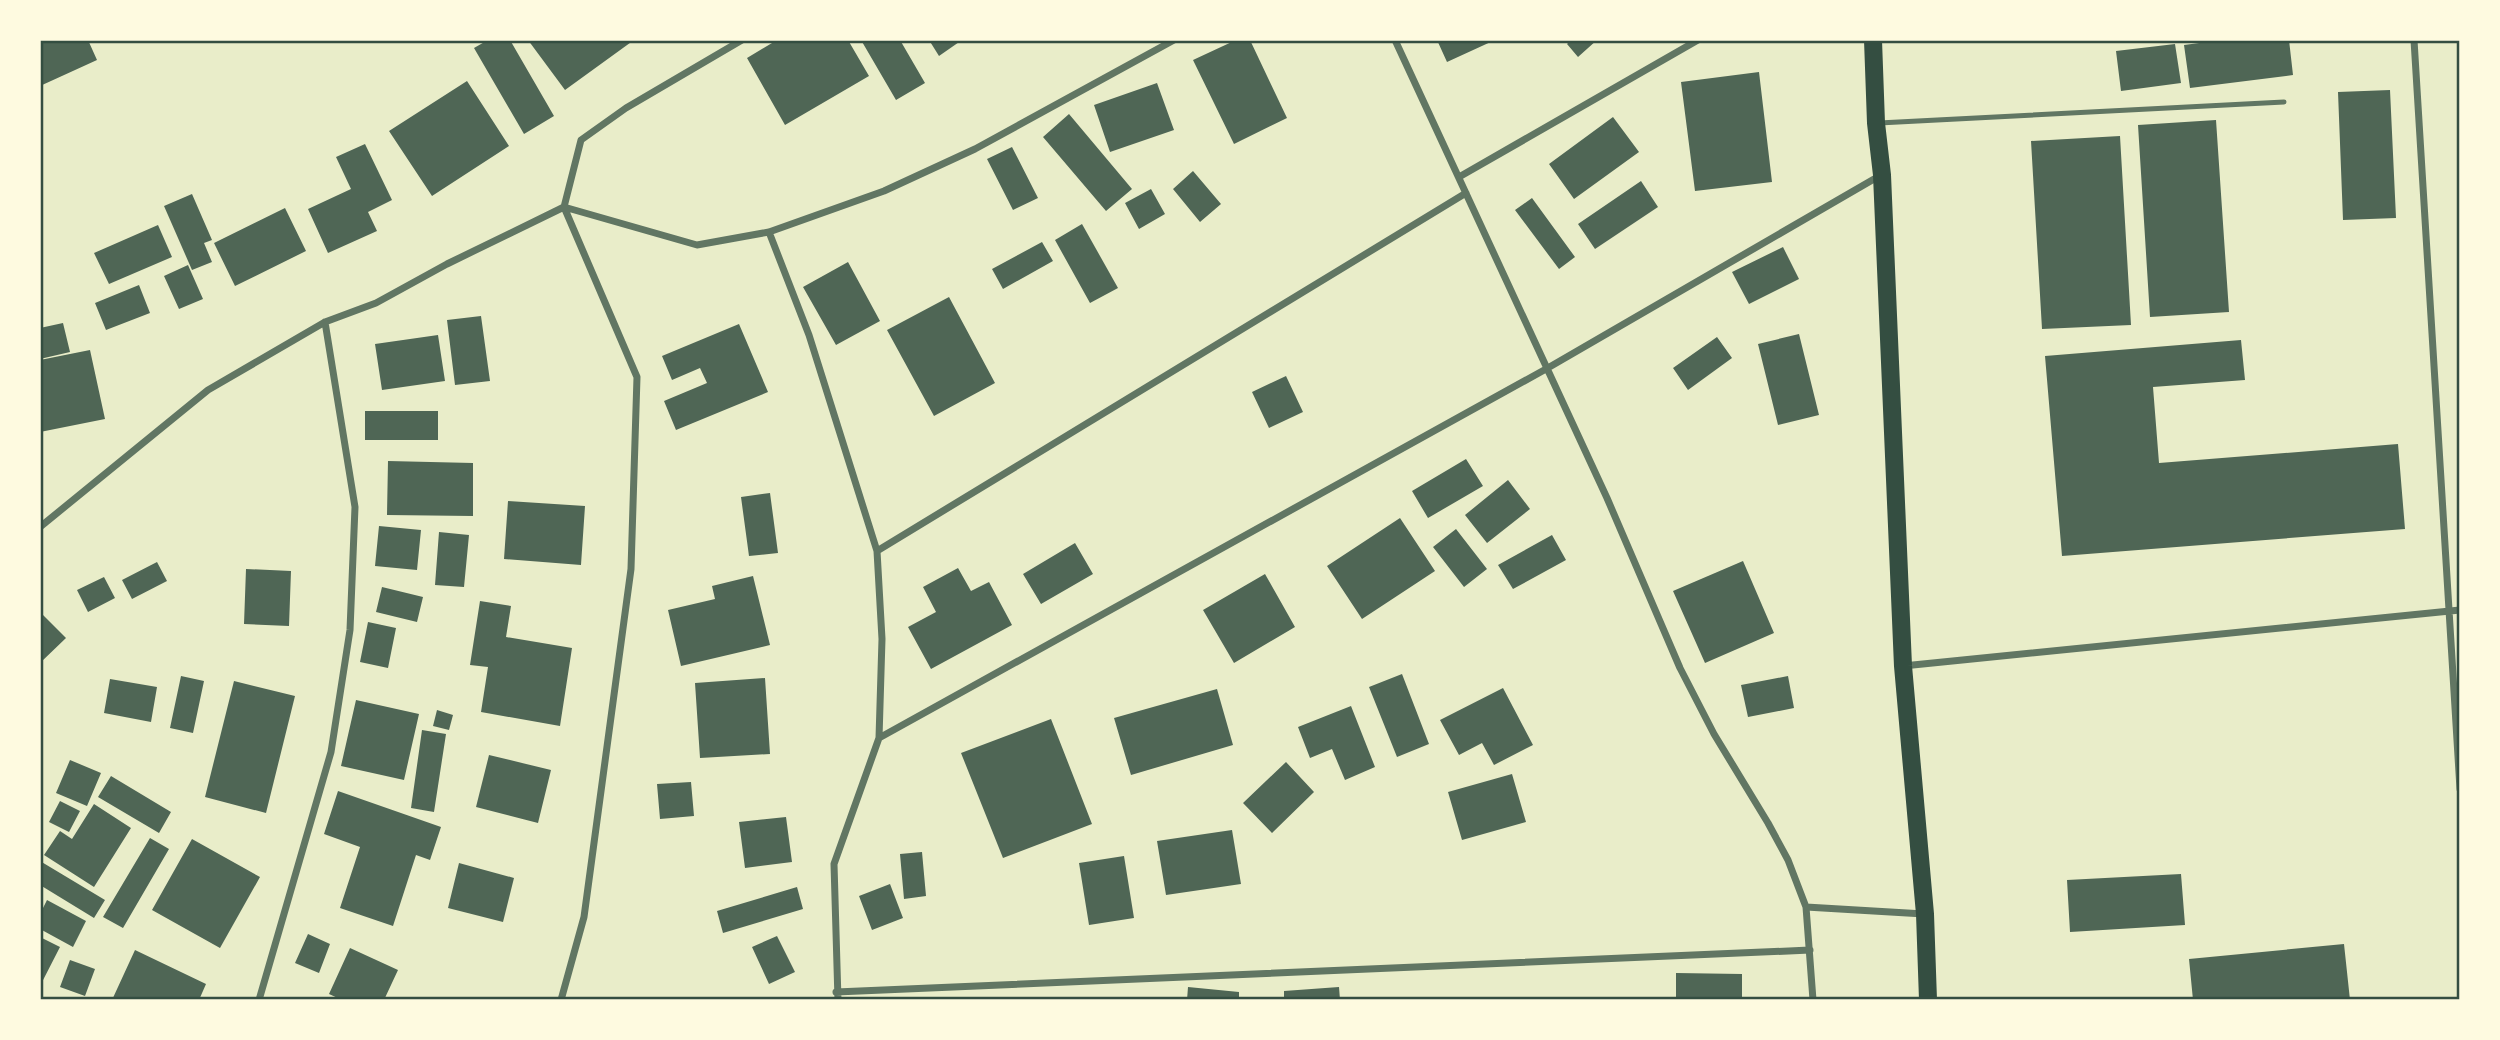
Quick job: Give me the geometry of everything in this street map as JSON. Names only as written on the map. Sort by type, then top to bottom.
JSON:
[{"type":"main road","points":[[1873,40],[1875,123],[1882,175],[1903,666],[1925,914],[1928,1000]]},
{"type":"street","points":[[561,1000],[584,917],[631,569],[637,377],[564,207],[581,140],[626,108],[742,40]]},
{"type":"street","points":[[40,527],[208,390],[325,322],[376,303],[458,258],[564,207],[697,245],[769,232],[884,191],[975,149],[1174,40]]},
{"type":"street","points":[[1395,40],[1607,498],[1680,668],[1714,734],[1788,860],[1806,907],[1813,1000]]},
{"type":"street","points":[[1459,177],[1698,40]]},
{"type":"street","points":[[2414,40],[2460,789]]},
{"type":"street","points":[[879,738],[1546,369],[1882,175]]},
{"type":"street","points":[[877,551],[1466,193]]},
{"type":"street","points":[[769,232],[809,335],[877,551],[882,639],[879,738],[834,864],[837,996],[1810,950]]},
{"type":"street","points":[[260,1000],[331,752],[350,630],[355,508],[325,322]]},
{"type":"street","points":[[1903,666],[2460,610]]},
{"type":"street","points":[[1806,907],[1925,914]]},
{"type":"lane","points":[[1875,123],[2284,102]]},
{"type":"building","points":[[40,40],[88,40],[97,60],[40,86]]},
{"type":"building","points":[[488,40],[510,40],[554,116],[524,134],[474,48]]},
{"type":"building","points":[[528,40],[634,40],[565,90]]},
{"type":"building","points":[[777,40],[848,40],[869,76],[785,125],[747,58]]},
{"type":"building","points":[[861,40],[900,40],[925,83],[896,100]]},
{"type":"building","points":[[929,40],[962,40],[939,56]]},
{"type":"building","points":[[1236,40],[1250,40],[1287,118],[1234,144],[1193,60]]},
{"type":"building","points":[[1437,40],[1495,40],[1447,62]]},
{"type":"building","points":[[1571,40],[1597,40],[1578,57],[1567,44]]},
{"type":"building","points":[[2222,40],[2289,40],[2293,75],[2190,88],[2184,45]]},
{"type":"building","points":[[2175,44],[2181,83],[2121,91],[2116,51]]},
{"type":"building","points":[[1759,72],[1772,182],[1695,191],[1681,82]]},
{"type":"building","points":[[467,81],[509,146],[432,196],[389,131]]},
{"type":"building","points":[[1157,83],[1174,130],[1110,152],[1094,105]]},
{"type":"building","points":[[2390,90],[2396,218],[2343,220],[2338,92]]},
{"type":"building","points":[[1069,114],[1132,189],[1106,211],[1043,137]]},
{"type":"building","points":[[1613,117],[1639,152],[1574,199],[1549,164]]},
{"type":"building","points":[[2216,120],[2229,312],[2150,317],[2138,125]]},
{"type":"building","points":[[2120,136],[2131,325],[2042,329],[2031,141]]},
{"type":"building","points":[[365,144],[392,200],[368,212],[377,231],[328,253],[308,209],[351,189],[336,157]]},
{"type":"building","points":[[1012,147],[1038,198],[1013,210],[987,159]]},
{"type":"building","points":[[1193,171],[1221,204],[1200,222],[1173,189]]},
{"type":"building","points":[[1641,181],[1658,207],[1595,249],[1578,224]]},
{"type":"building","points":[[1151,189],[1165,214],[1139,229],[1125,203]]},
{"type":"building","points":[[192,194],[212,240],[204,243],[212,262],[192,270],[164,206]]},
{"type":"building","points":[[1532,198],[1575,257],[1559,269],[1515,210]]},
{"type":"building","points":[[285,208],[306,251],[235,286],[214,243]]},
{"type":"building","points":[[1082,224],[1118,288],[1090,303],[1055,240]]},
{"type":"building","points":[[158,225],[172,257],[109,284],[94,253]]},
{"type":"building","points":[[1042,242],[1053,261],[1003,289],[992,269]]},
{"type":"building","points":[[1783,247],[1799,279],[1749,304],[1732,272]]},
{"type":"building","points":[[848,262],[880,321],[836,345],[803,287]]},
{"type":"building","points":[[188,265],[203,299],[179,309],[164,276]]},
{"type":"building","points":[[139,285],[150,313],[106,330],[95,303]]},
{"type":"building","points":[[949,297],[995,383],[934,416],[887,330]]},
{"type":"building","points":[[481,316],[490,381],[455,385],[447,320]]},
{"type":"building","points":[[63,323],[70,352],[40,359],[40,328]]},
{"type":"building","points":[[739,324],[768,392],[676,430],[664,401],[707,383],[700,368],[672,380],[662,356]]},
{"type":"building","points":[[1799,334],[1819,415],[1778,425],[1758,344]]},
{"type":"building","points":[[438,335],[445,381],[382,390],[375,344]]},
{"type":"building","points":[[1717,337],[1732,358],[1688,390],[1673,368]]},
{"type":"building","points":[[2241,340],[2245,380],[2153,387],[2159,463],[2398,444],[2405,529],[2062,556],[2045,356]]},
{"type":"building","points":[[90,350],[105,419],[40,432],[40,360]]},
{"type":"building","points":[[1286,376],[1303,412],[1269,428],[1252,392]]},
{"type":"building","points":[[365,411],[438,411],[438,440],[365,440]]},
{"type":"building","points":[[1466,459],[1483,486],[1428,518],[1412,491]]},
{"type":"building","points":[[388,461],[473,463],[473,516],[387,515]]},
{"type":"building","points":[[1508,480],[1530,509],[1487,543],[1465,515]]},
{"type":"building","points":[[770,493],[778,553],[749,556],[741,497]]},
{"type":"building","points":[[508,501],[585,506],[581,565],[504,559]]},
{"type":"building","points":[[1400,518],[1435,571],[1362,619],[1327,566]]},
{"type":"building","points":[[379,526],[421,530],[417,570],[375,566]]},
{"type":"building","points":[[1456,529],[1487,569],[1464,587],[1433,547]]},
{"type":"building","points":[[439,532],[469,535],[464,587],[435,585]]},
{"type":"building","points":[[1552,535],[1566,560],[1513,589],[1498,565]]},
{"type":"building","points":[[1075,543],[1093,574],[1041,604],[1023,574]]},
{"type":"building","points":[[1743,561],[1774,633],[1705,663],[1673,591]]},
{"type":"building","points":[[157,562],[167,581],[132,599],[122,580]]},
{"type":"building","points":[[958,568],[971,591],[989,582],[1012,625],[931,669],[908,627],[936,612],[923,587]]},
{"type":"building","points":[[246,569],[291,571],[289,626],[244,624]]},
{"type":"building","points":[[1265,574],[1295,627],[1234,663],[1203,610]]},
{"type":"building","points":[[753,576],[770,645],[681,666],[668,610],[715,599],[712,586]]},
{"type":"building","points":[[104,577],[115,598],[88,612],[77,590]]},
{"type":"building","points":[[382,587],[423,597],[417,622],[376,612]]},
{"type":"building","points":[[480,601],[511,606],[506,637],[572,648],[560,726],[481,712],[488,667],[470,665]]},
{"type":"building","points":[[40,612],[66,638],[40,663]]},
{"type":"building","points":[[368,622],[396,628],[388,668],[360,662]]},
{"type":"building","points":[[1402,674],[1429,744],[1397,757],[1369,687]]},
{"type":"building","points":[[181,676],[204,681],[193,733],[170,728]]},
{"type":"building","points":[[1788,676],[1794,708],[1748,717],[1741,685]]},
{"type":"building","points":[[765,678],[770,754],[700,758],[695,683]]},
{"type":"building","points":[[110,679],[157,687],[151,722],[104,713]]},
{"type":"building","points":[[234,681],[295,696],[266,813],[205,797]]},
{"type":"building","points":[[1503,688],[1533,745],[1494,765],[1482,743],[1459,755],[1440,720]]},
{"type":"building","points":[[1217,689],[1233,745],[1131,775],[1114,718]]},
{"type":"building","points":[[356,700],[419,714],[404,780],[341,766]]},
{"type":"building","points":[[1351,706],[1375,767],[1345,780],[1332,749],[1310,758],[1298,727]]},
{"type":"building","points":[[437,710],[453,715],[449,730],[433,726]]},
{"type":"building","points":[[1051,719],[1092,824],[1003,858],[961,753]]},
{"type":"building","points":[[422,730],[446,734],[434,812],[411,808]]},
{"type":"building","points":[[489,755],[551,770],[538,823],[476,807]]},
{"type":"building","points":[[70,760],[101,773],[87,806],[56,793]]},
{"type":"building","points":[[1286,762],[1314,792],[1272,833],[1243,803]]},
{"type":"building","points":[[1512,774],[1526,822],[1462,840],[1448,792]]},
{"type":"building","points":[[111,776],[171,812],[159,833],[98,797]]},
{"type":"building","points":[[691,782],[694,816],[660,819],[657,784]]},
{"type":"building","points":[[338,791],[441,827],[430,860],[416,855],[393,926],[340,908],[360,847],[324,834]]},
{"type":"building","points":[[60,801],[80,811],[69,832],[49,822]]},
{"type":"building","points":[[94,804],[131,828],[94,887],[44,855],[60,831],[72,839]]},
{"type":"building","points":[[786,817],[792,862],[745,868],[739,822]]},
{"type":"building","points":[[1232,830],[1241,884],[1166,895],[1157,841]]},
{"type":"building","points":[[150,838],[169,849],[123,928],[103,917]]},
{"type":"building","points":[[192,839],[260,877],[220,948],[152,910]]},
{"type":"building","points":[[922,852],[926,896],[904,899],[900,854]]},
{"type":"building","points":[[1124,856],[1134,918],[1089,925],[1079,863]]},
{"type":"building","points":[[40,861],[105,900],[94,918],[40,885]]},
{"type":"building","points":[[459,863],[514,878],[503,922],[448,908]]},
{"type":"building","points":[[2181,874],[2185,925],[2070,932],[2067,880]]},
{"type":"building","points":[[890,884],[903,918],[872,930],[859,896]]},
{"type":"building","points":[[797,887],[803,909],[723,933],[717,911]]},
{"type":"building","points":[[47,900],[86,921],[73,947],[40,929],[40,914]]},
{"type":"building","points":[[308,934],[330,944],[319,973],[295,963]]},
{"type":"building","points":[[777,936],[795,972],[769,984],[752,947]]},
{"type":"building","points":[[40,937],[60,947],[40,986]]},
{"type":"building","points":[[2344,944],[2350,1000],[2193,1000],[2189,959]]},
{"type":"building","points":[[350,948],[398,970],[384,1000],[342,1000],[329,994]]},
{"type":"building","points":[[135,950],[206,984],[199,1000],[112,1000]]},
{"type":"building","points":[[70,960],[95,969],[85,996],[60,987]]},
{"type":"building","points":[[1676,973],[1742,974],[1742,1000],[1676,1000]]},
{"type":"building","points":[[1188,987],[1239,992],[1239,1000],[1187,1000]]},
{"type":"building","points":[[1339,987],[1340,1000],[1284,1000],[1284,991]]}]
